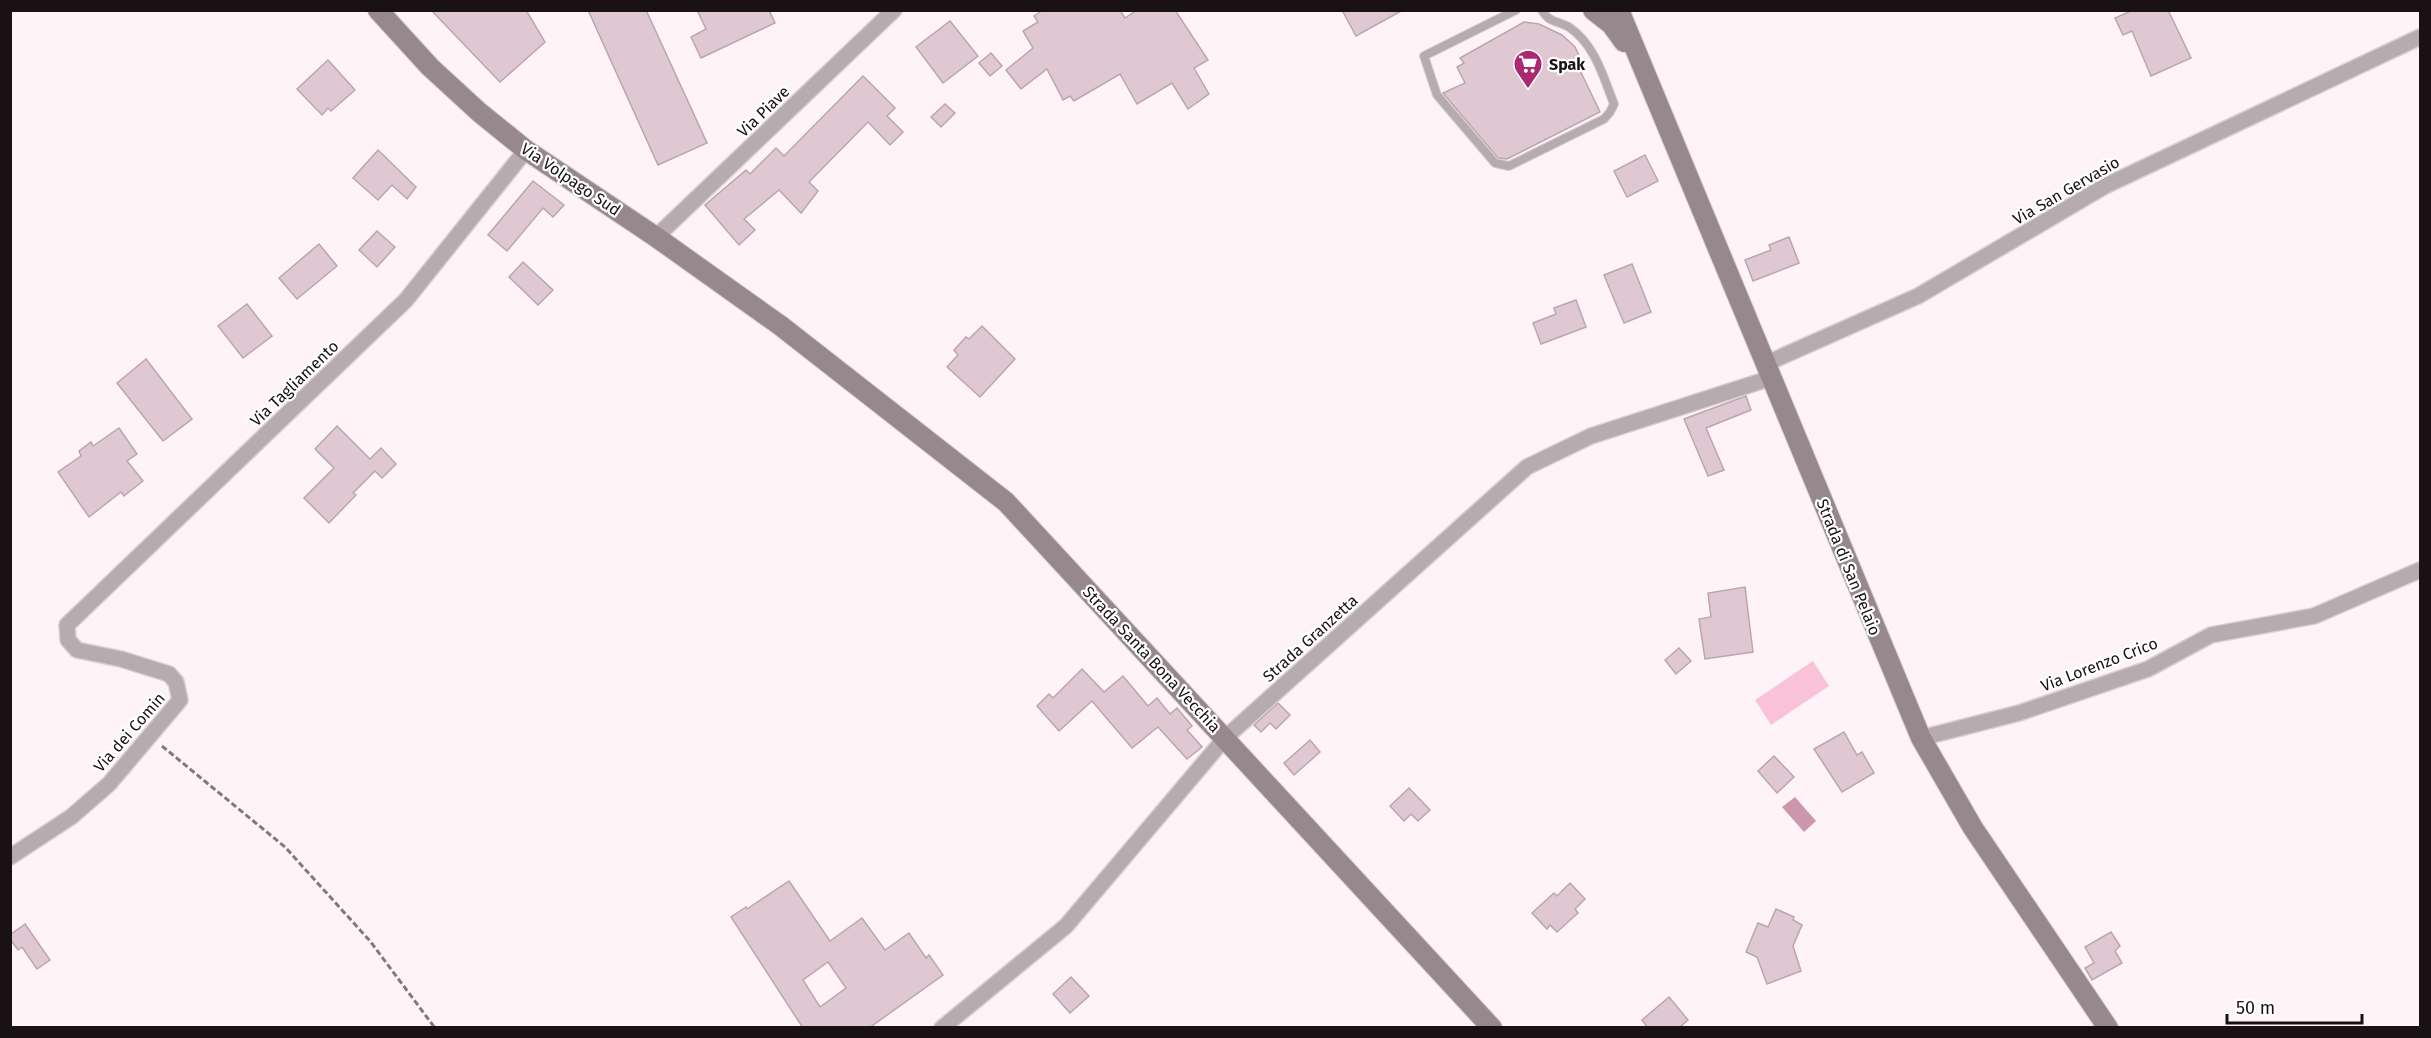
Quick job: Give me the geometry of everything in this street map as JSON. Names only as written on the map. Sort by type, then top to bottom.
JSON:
[{"type":"street","name":"Via Volpago Sud","points":[[378,10],[430,67],[479,112],[526,150],[656,237],[781,326]]},
{"type":"street","name":"Via Piave","points":[[656,237],[894,10]]},
{"type":"street","name":"Strada di San Pelaio","points":[[1605,13],[1645,77],[1921,738],[1973,828],[2108,1028]]},
{"type":"street","name":"Via San Gervasio","points":[[1768,371],[1918,296],[2105,186],[2421,37]]},
{"type":"street","name":"Via Tagliamento","points":[[67,625],[406,300],[526,150]]},
{"type":"street","name":"Strada Santa Bona Vecchia","points":[[781,326],[1005,502],[1492,1028]]},
{"type":"street","name":"Strada Granzetta","points":[[942,1028],[1066,926],[1225,738],[1527,466],[1591,436],[1768,371]]},
{"type":"street","name":"Via Lorenzo Crico","points":[[1921,738],[2019,713],[2148,669],[2211,635],[2314,616],[2421,570]]},
{"type":"street","name":"Via dei Comin","points":[[10,857],[71,817],[109,784],[180,700],[176,682],[170,674],[121,659],[78,650],[68,640],[67,625]]},
{"type":"lane","points":[[1516,10],[1424,56],[1437,95],[1495,164],[1509,166],[1604,119],[1611,112],[1614,104],[1592,50],[1568,26],[1547,19],[1542,10]]},
{"type":"path","points":[[150,737],[285,847],[370,941],[435,1028]]},
{"type":"shaded area","points":[[1813,661],[1829,686],[1771,725],[1755,700]]},
{"type":"shaded area","points":[[1795,797],[1816,821],[1804,832],[1782,807]]},
{"type":"building","points":[[431,10],[526,10],[545,42],[500,82]]},
{"type":"building","points":[[588,10],[646,10],[707,143],[658,165]]},
{"type":"building","points":[[697,10],[769,10],[775,23],[701,58],[691,37],[706,29]]},
{"type":"building","points":[[1043,10],[1120,10],[1125,18],[1137,10],[1175,10],[1208,60],[1194,68],[1209,94],[1188,109],[1172,83],[1137,104],[1120,74],[1074,101],[1070,96],[1063,100],[1047,69],[1021,89],[1006,70],[1033,48],[1023,31],[1038,22],[1034,16]]},
{"type":"building","points":[[1342,10],[1403,10],[1356,36]]},
{"type":"building","points":[[2133,10],[2168,10],[2191,58],[2151,76],[2132,31],[2123,35],[2115,18]]},
{"type":"building","points":[[950,21],[978,56],[943,83],[916,47]]},
{"type":"building","points":[[1524,22],[1539,24],[1562,35],[1575,47],[1581,60],[1576,62],[1600,112],[1507,159],[1498,158],[1443,93],[1465,83],[1457,67],[1464,63],[1460,58]]},
{"type":"building","points":[[991,53],[1002,66],[990,76],[979,63]]},
{"type":"building","points":[[328,60],[355,90],[331,111],[328,108],[322,115],[297,89]]},
{"type":"building","points":[[863,76],[895,108],[887,116],[903,132],[890,145],[868,122],[809,182],[818,191],[801,213],[779,190],[744,219],[755,230],[739,245],[705,205],[746,170],[750,174],[776,148],[784,156]]},
{"type":"building","points":[[945,104],[955,113],[941,127],[931,117]]},
{"type":"building","points":[[378,150],[416,187],[407,199],[392,185],[378,200],[353,178]]},
{"type":"building","points":[[1645,155],[1658,181],[1627,197],[1614,171]]},
{"type":"building","points":[[533,181],[564,205],[553,217],[543,208],[507,251],[488,235]]},
{"type":"building","points":[[377,231],[395,247],[377,267],[359,250]]},
{"type":"building","points":[[1789,237],[1799,263],[1753,281],[1745,260],[1771,250],[1769,245]]},
{"type":"building","points":[[319,244],[337,266],[297,299],[279,278]]},
{"type":"building","points":[[523,262],[553,290],[538,305],[509,277]]},
{"type":"building","points":[[1632,264],[1651,312],[1624,323],[1604,275]]},
{"type":"building","points":[[1576,300],[1586,327],[1541,344],[1533,323],[1556,314],[1554,308]]},
{"type":"building","points":[[247,304],[272,336],[243,358],[218,326]]},
{"type":"building","points":[[982,326],[1015,359],[980,397],[947,367],[958,355],[954,350],[966,337],[969,339]]},
{"type":"building","points":[[146,359],[192,419],[163,441],[117,383]]},
{"type":"building","points":[[1746,396],[1751,410],[1706,428],[1724,470],[1708,476],[1684,419]]},
{"type":"building","points":[[337,426],[370,459],[381,448],[396,464],[382,478],[375,471],[353,493],[356,495],[329,523],[304,498],[334,468],[315,449]]},
{"type":"building","points":[[119,428],[137,454],[127,461],[143,481],[124,496],[121,492],[89,517],[58,472],[81,456],[79,451],[91,442],[93,446]]},
{"type":"building","points":[[1745,587],[1753,652],[1705,659],[1699,619],[1711,617],[1708,593]]},
{"type":"building","points":[[1679,648],[1691,661],[1676,674],[1665,660]]},
{"type":"building","points":[[1082,669],[1104,692],[1123,676],[1148,706],[1157,698],[1170,714],[1177,708],[1192,726],[1187,730],[1202,747],[1187,759],[1158,727],[1132,748],[1092,701],[1059,731],[1037,706],[1049,694],[1053,698]]},
{"type":"building","points":[[1278,703],[1290,715],[1276,729],[1270,723],[1261,732],[1254,725]]},
{"type":"building","points":[[1844,732],[1857,755],[1862,752],[1874,773],[1842,792],[1814,749]]},
{"type":"building","points":[[1310,740],[1320,752],[1294,775],[1284,763]]},
{"type":"building","points":[[1774,756],[1794,777],[1777,793],[1758,771]]},
{"type":"building","points":[[1409,788],[1430,810],[1418,821],[1411,814],[1404,821],[1390,806]]},
{"type":"building","points":[[789,881],[830,941],[862,918],[885,950],[909,933],[926,958],[929,955],[943,975],[869,1028],[803,1028],[731,917],[746,907],[747,909]],"holes":[[[828,962],[846,988],[820,1007],[803,980]]]},
{"type":"building","points":[[1570,883],[1585,899],[1575,909],[1578,913],[1557,932],[1550,925],[1547,929],[1532,913],[1554,893],[1557,896]]},
{"type":"building","points":[[1776,909],[1794,917],[1793,920],[1802,925],[1793,946],[1801,971],[1767,984],[1757,957],[1746,952],[1758,923],[1768,927]]},
{"type":"building","points":[[25,924],[50,960],[37,969],[22,947],[18,950],[10,939],[10,935]]},
{"type":"building","points":[[2111,932],[2120,946],[2115,951],[2122,963],[2092,980],[2085,968],[2094,963],[2085,947]]},
{"type":"building","points":[[1071,977],[1089,996],[1070,1013],[1053,994]]},
{"type":"building","points":[[1669,997],[1688,1020],[1679,1028],[1648,1028],[1642,1020]]},
{"type":"place","name":"Spak","points":[[1528,90]]}]
